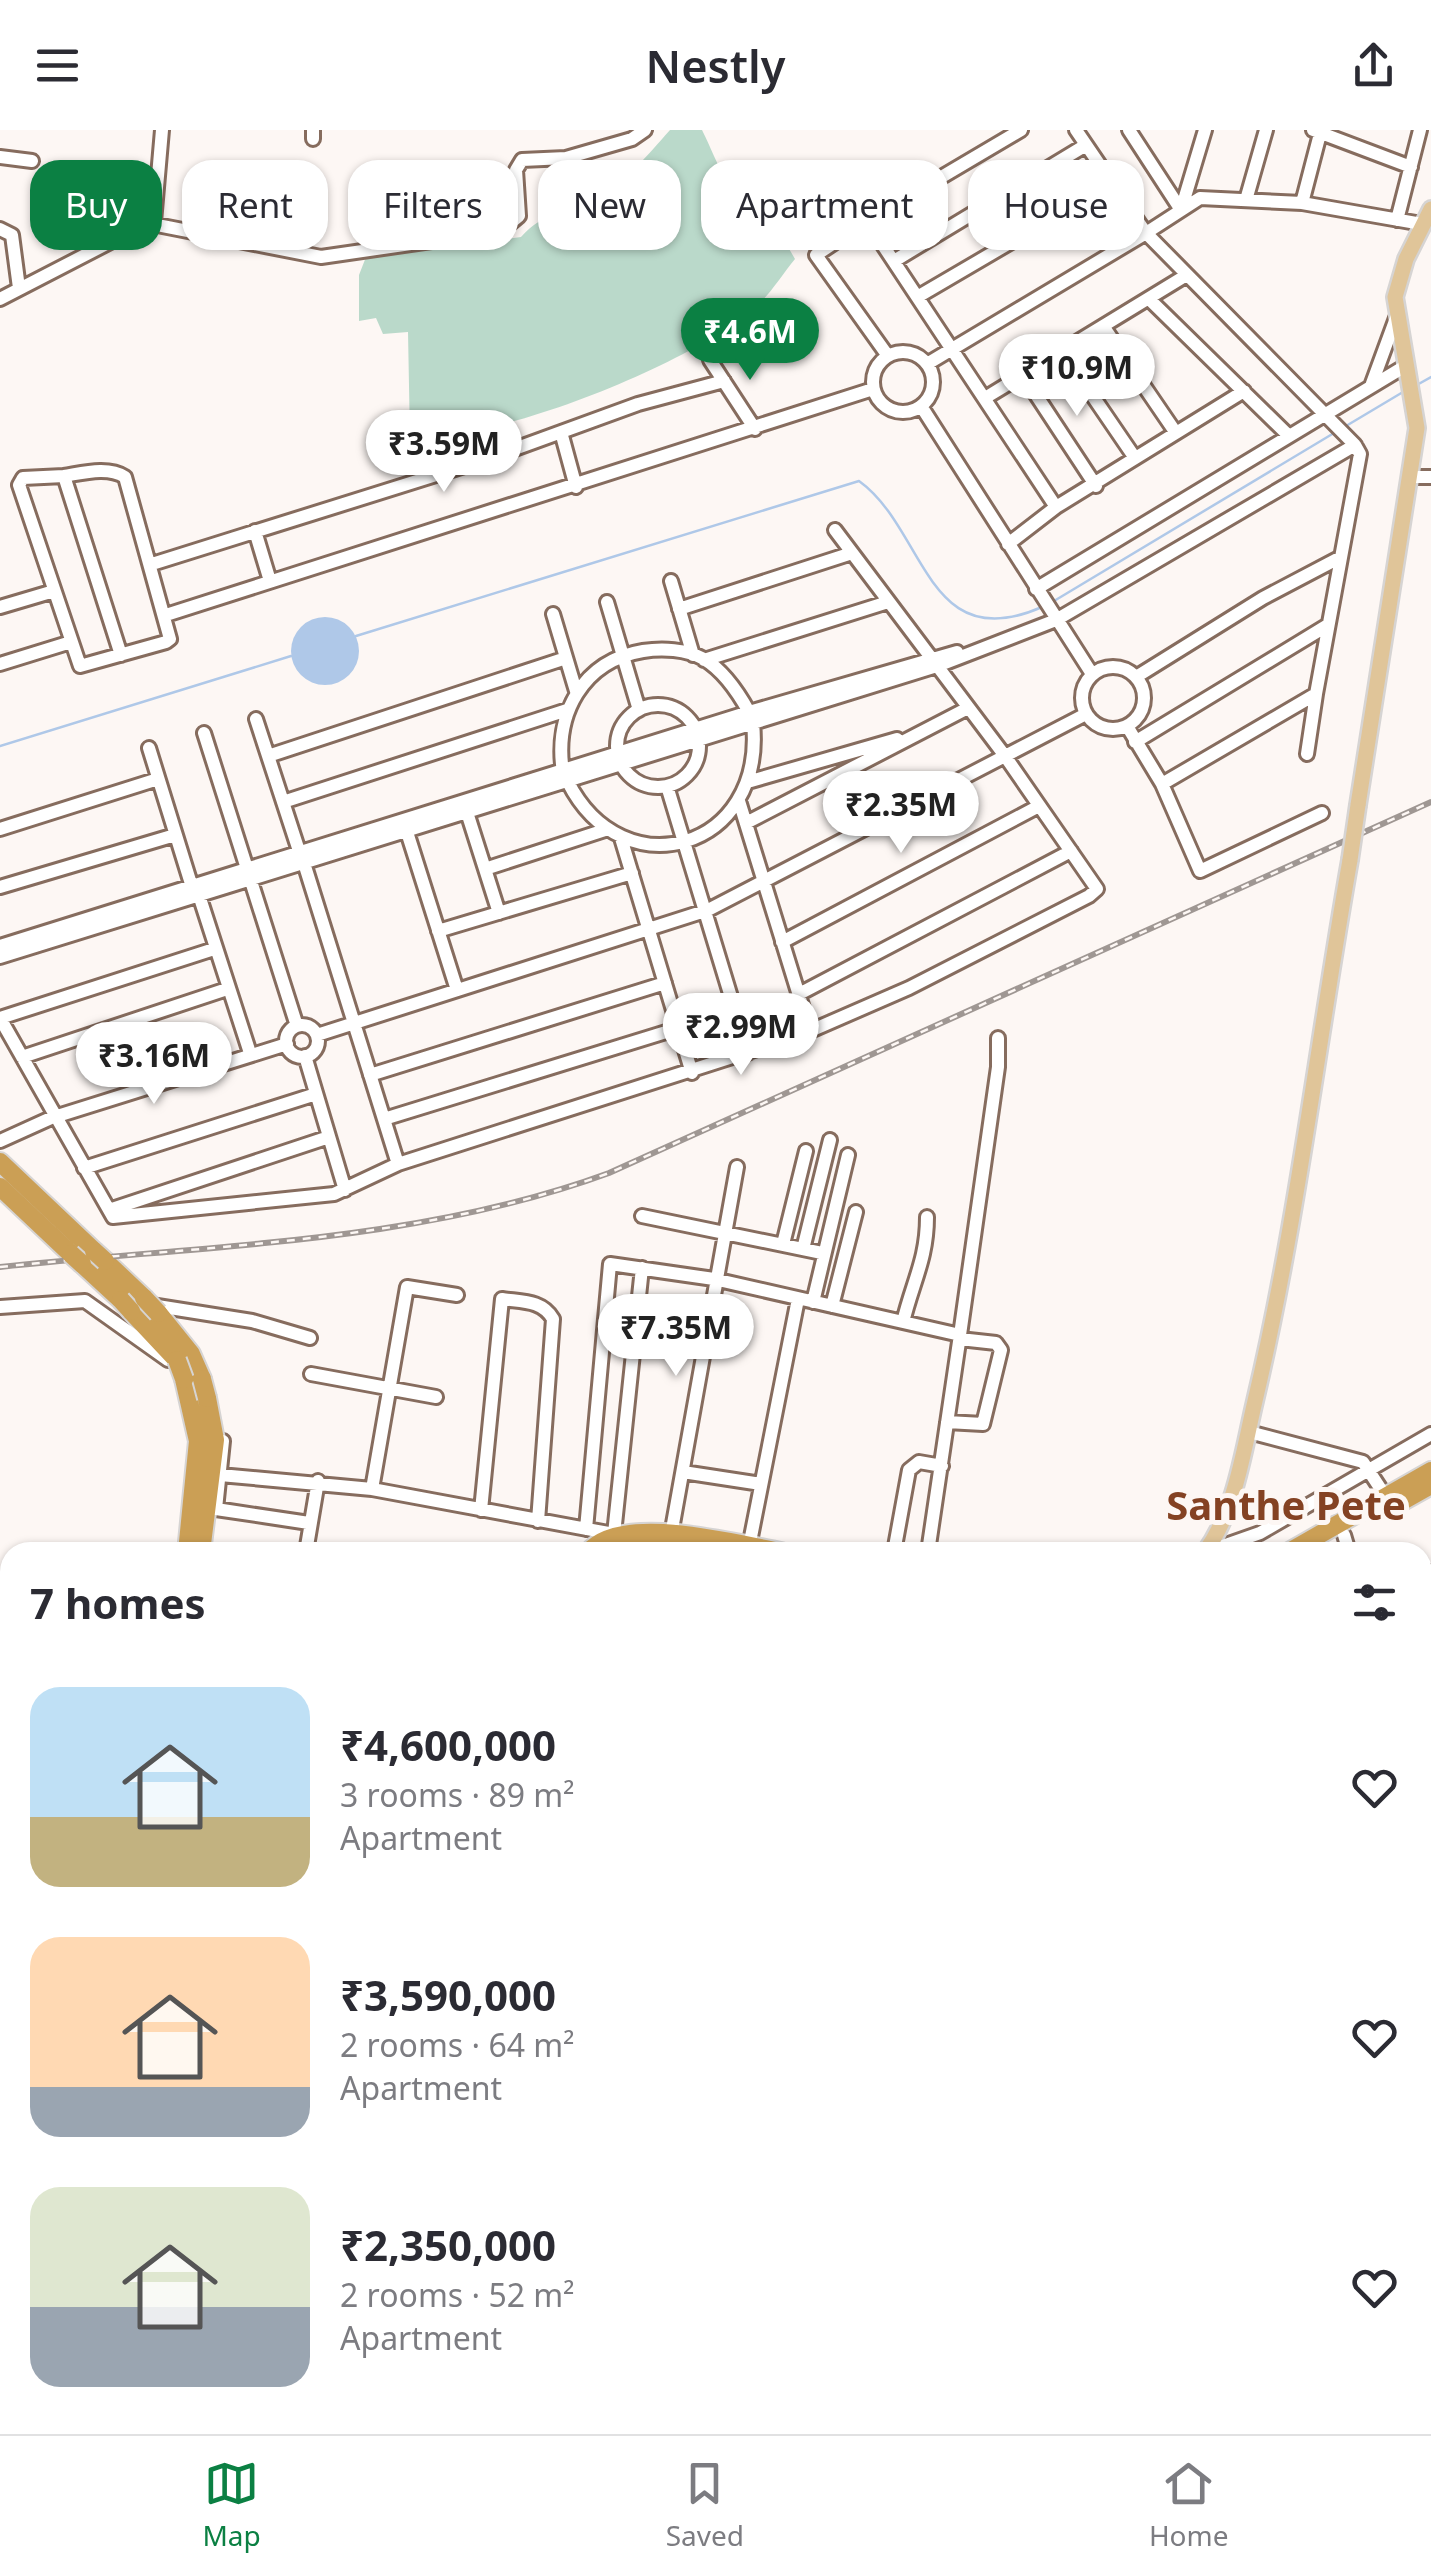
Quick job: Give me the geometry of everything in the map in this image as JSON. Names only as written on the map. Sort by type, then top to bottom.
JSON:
[{"type":"highway","points":[[0,1162],[132,1303],[207,1398],[215,1440],[202,1542]]},
{"type":"highway","points":[[0,1186],[88,1257]]},
{"type":"highway","points":[[132,1303],[158,1312],[191,1354],[198,1440],[188,1542]]},
{"type":"highway","points":[[1307,1542],[1431,1471]]},
{"type":"highway","points":[[1350,1542],[1431,1485]]},
{"type":"highway","points":[[598,1542],[614,1534],[659,1542]]},
{"type":"main road","points":[[1212,1542],[1240,1474],[1280,1300],[1421,430],[1396,318],[1398,281],[1431,209]]},
{"type":"street","points":[[159,160],[162,130]]},
{"type":"street","points":[[162,224],[321,258],[501,231],[515,222],[519,208],[516,170],[522,160],[566,158],[632,139],[644,130]]},
{"type":"street","points":[[948,173],[1021,130]]},
{"type":"street","points":[[1076,130],[1096,160]]},
{"type":"street","points":[[1129,130],[1181,210]]},
{"type":"street","points":[[1181,210],[1205,130]]},
{"type":"street","points":[[1246,200],[1266,130]]},
{"type":"street","points":[[1397,220],[1420,130]]},
{"type":"street","points":[[1302,204],[1318,131],[1410,167]]},
{"type":"street","points":[[894,261],[1086,145]]},
{"type":"street","points":[[0,158],[32,160]]},
{"type":"street","points":[[927,364],[1200,198],[1302,204],[1422,224]]},
{"type":"street","points":[[0,229],[12,235],[19,288]]},
{"type":"street","points":[[1144,230],[1358,450]]},
{"type":"street","points":[[0,299],[97,250]]},
{"type":"street","points":[[824,250],[816,255],[888,356]]},
{"type":"street","points":[[887,250],[1056,507]]},
{"type":"street","points":[[919,296],[998,250]]},
{"type":"street","points":[[985,398],[1185,276]]},
{"type":"street","points":[[1148,299],[1288,435]]},
{"type":"street","points":[[1371,386],[1396,318]]},
{"type":"street","points":[[1103,326],[1176,433]]},
{"type":"street","points":[[1062,351],[1134,458]]},
{"type":"street","points":[[905,352],[927,364],[932,391],[921,406],[893,410],[874,389],[875,370],[888,356],[905,352]]},
{"type":"street","points":[[710,360],[755,429]]},
{"type":"street","points":[[1036,590],[1371,386],[1409,370]]},
{"type":"street","points":[[1023,375],[1096,486]]},
{"type":"street","points":[[152,564],[638,404],[724,382]]},
{"type":"street","points":[[166,615],[874,389]]},
{"type":"street","points":[[1008,544],[1056,507],[1096,486],[1134,458],[1244,391]]},
{"type":"street","points":[[921,406],[1092,674]]},
{"type":"street","points":[[561,432],[576,487]]},
{"type":"street","points":[[1307,754],[1358,450]]},
{"type":"street","points":[[0,946],[302,859],[964,652],[1054,617],[1358,450]]},
{"type":"street","points":[[92,472],[125,476],[152,564],[170,638],[80,666],[18,485],[23,478],[92,472]]},
{"type":"street","points":[[64,476],[122,655]]},
{"type":"street","points":[[1412,477],[1431,476]]},
{"type":"street","points":[[214,949],[0,1018],[113,1218],[344,1190],[398,1164],[692,1073],[810,1032],[909,988],[1090,896],[1097,889],[1005,756],[835,530]]},
{"type":"street","points":[[255,531],[270,581]]},
{"type":"street","points":[[679,609],[852,553]]},
{"type":"street","points":[[1136,676],[1263,598],[1340,557]]},
{"type":"street","points":[[671,581],[698,657],[728,682],[751,717],[750,781],[739,801],[718,824],[688,840],[655,844],[621,838],[587,814],[565,777],[560,750],[567,710],[576,691],[594,672],[628,654],[654,649],[698,657],[888,602]]},
{"type":"street","points":[[0,607],[54,590]]},
{"type":"street","points":[[611,602],[642,708]]},
{"type":"street","points":[[553,614],[576,691]]},
{"type":"street","points":[[1135,742],[1328,625]]},
{"type":"street","points":[[0,664],[71,642]]},
{"type":"street","points":[[268,756],[566,658]]},
{"type":"street","points":[[1120,667],[1136,676],[1144,703],[1127,726],[1108,729],[1086,714],[1082,688],[1092,674],[1120,667]]},
{"type":"street","points":[[1162,784],[1316,694]]},
{"type":"street","points":[[642,708],[680,712],[697,735],[694,767],[670,786],[636,781],[619,760],[620,728],[642,708]]},
{"type":"street","points":[[746,824],[968,708]]},
{"type":"street","points":[[283,802],[567,710]]},
{"type":"street","points":[[317,1035],[707,910],[1086,714]]},
{"type":"street","points":[[256,719],[398,1164]]},
{"type":"street","points":[[1127,726],[1162,784],[1200,871],[1322,814]]},
{"type":"street","points":[[750,781],[924,731]]},
{"type":"street","points":[[204,733],[297,1026]]},
{"type":"street","points":[[149,748],[250,1053]]},
{"type":"street","points":[[0,830],[158,779]]},
{"type":"street","points":[[670,786],[751,1052]]},
{"type":"street","points":[[739,801],[810,1032]]},
{"type":"street","points":[[782,942],[1039,806]]},
{"type":"street","points":[[302,859],[407,832],[466,808]]},
{"type":"street","points":[[466,808],[499,913]]},
{"type":"street","points":[[485,868],[608,829]]},
{"type":"street","points":[[407,832],[457,990]]},
{"type":"street","points":[[0,888],[175,835]]},
{"type":"street","points":[[621,838],[692,1073]]},
{"type":"street","points":[[798,994],[1071,851]]},
{"type":"street","points":[[438,931],[632,873]]},
{"type":"street","points":[[0,957],[195,891]]},
{"type":"street","points":[[370,1074],[665,982]]},
{"type":"street","points":[[22,1056],[227,989]]},
{"type":"street","points":[[297,1026],[306,1026],[317,1035],[316,1048],[305,1056],[296,1055],[287,1044],[288,1035],[297,1026]]},
{"type":"street","points":[[384,1119],[679,1028]]},
{"type":"street","points":[[930,1542],[998,1067],[998,1038]]},
{"type":"street","points":[[0,1141],[54,1116],[287,1044]]},
{"type":"street","points":[[305,1056],[344,1190]]},
{"type":"street","points":[[84,1168],[316,1094]]},
{"type":"street","points":[[109,1210],[329,1138]]},
{"type":"street","points":[[803,1249],[830,1140]]},
{"type":"street","points":[[783,1244],[806,1151]]},
{"type":"street","points":[[813,1302],[848,1155]]},
{"type":"street","points":[[676,1542],[683,1472],[714,1279],[737,1168]]},
{"type":"street","points":[[832,1306],[856,1212]]},
{"type":"street","points":[[642,1216],[822,1253]]},
{"type":"street","points":[[904,1322],[914,1277],[927,1254],[927,1217]]},
{"type":"street","points":[[586,1529],[610,1264],[714,1279],[998,1343],[1001,1350],[984,1424],[947,1422]]},
{"type":"street","points":[[220,1475],[372,1489],[614,1534],[642,1268]]},
{"type":"street","points":[[372,1489],[407,1287],[457,1295]]},
{"type":"street","points":[[481,1510],[502,1299],[534,1304],[544,1306],[553,1320],[538,1521]]},
{"type":"street","points":[[750,1542],[798,1299]]},
{"type":"street","points":[[85,1300],[215,1395],[224,1438],[216,1509],[309,1523]]},
{"type":"street","points":[[0,1307],[85,1300],[176,1307],[310,1338]]},
{"type":"street","points":[[311,1374],[436,1397]]},
{"type":"street","points":[[1248,1432],[1369,1468],[1386,1497]]},
{"type":"street","points":[[1234,1542],[1260,1533],[1431,1434]]},
{"type":"street","points":[[896,1542],[908,1470],[919,1462],[942,1466]]},
{"type":"street","points":[[683,1472],[761,1484]]},
{"type":"street","points":[[307,1542],[318,1482]]},
{"type":"green space","points":[[670,130],[702,130],[716,160],[701,160],[701,250],[790,250],[795,259],[769,293],[719,333],[588,397],[492,427],[410,439],[408,332],[383,334],[376,318],[359,321],[359,275],[366,257],[420,250],[518,250],[518,237],[538,223],[538,250],[681,250],[681,160],[642,160]]},
{"type":"water","points":[[325,617],[349,627],[359,651],[349,675],[325,685],[301,675],[291,651],[301,627]]},
{"type":"waterway","points":[[1415,386],[1431,377]]},
{"type":"waterway","points":[[1346,426],[1403,392]]},
{"type":"waterway","points":[[1054,601],[1334,433]]},
{"type":"waterway","points":[[356,636],[859,481],[881,502],[932,581],[951,602],[974,616],[1004,618],[1042,607]]},
{"type":"waterway","points":[[0,746],[291,656]]},
{"type":"railway","points":[[0,1267],[385,1228],[536,1197],[609,1173],[1431,802]]},
{"type":"district","name":"Santhe Pete","points":[[1286,1506]]}]
